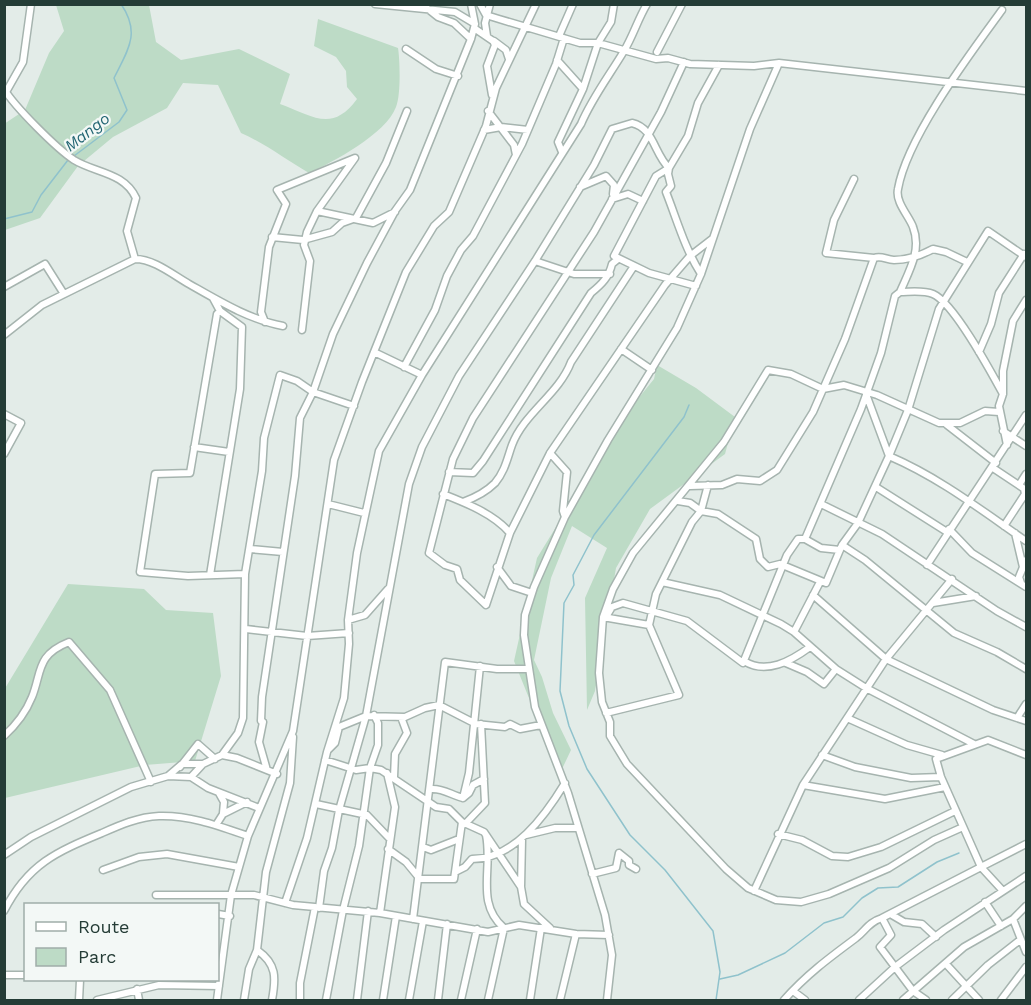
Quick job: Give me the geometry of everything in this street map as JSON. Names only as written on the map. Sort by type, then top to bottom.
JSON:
[{"type":"street","points":[[32,4],[23,62],[5,90],[68,155],[119,179],[135,195],[128,231],[135,259]]},
{"type":"street","points":[[267,770],[260,734],[263,722],[261,721],[262,697],[295,476],[300,418],[313,392],[333,334],[395,211],[410,190],[458,76],[474,26],[471,4]]},
{"type":"street","points":[[480,4],[486,15],[526,27],[586,44],[598,43],[656,59],[668,58]]},
{"type":"street","points":[[490,4],[484,28],[495,45],[487,66],[492,98]]},
{"type":"street","points":[[244,1000],[250,964],[257,950],[265,897],[266,872],[293,768],[293,731],[334,460],[406,272],[435,226],[449,212],[484,130],[492,98],[536,4]]},
{"type":"street","points":[[404,367],[435,310],[447,276],[461,250],[473,236],[528,130],[557,60],[573,4]]},
{"type":"street","points":[[562,152],[558,142],[583,89],[598,43],[611,22],[615,4]]},
{"type":"street","points":[[285,903],[305,846],[327,752],[344,698],[348,620],[364,513],[379,452],[422,375],[489,265],[532,205],[624,50],[635,23],[647,4]]},
{"type":"street","points":[[657,52],[682,4]]},
{"type":"street","points":[[377,5],[427,7],[455,12],[506,50],[509,59]]},
{"type":"street","points":[[427,7],[438,17],[454,23],[471,39]]},
{"type":"street","points":[[805,539],[866,394],[881,353],[895,296],[900,292],[916,258],[915,229],[898,198],[898,189],[916,144],[950,83],[1002,10]]},
{"type":"street","points":[[406,49],[443,73],[458,76]]},
{"type":"street","points":[[644,54],[657,52],[668,58],[684,62],[719,65],[779,63],[1026,91]]},
{"type":"street","points":[[557,60],[583,89]]},
{"type":"street","points":[[684,62],[649,133],[613,198],[569,273],[473,418],[449,472],[430,554],[436,556],[445,565],[457,569],[460,580],[486,605],[510,533],[550,453],[669,280],[690,255],[712,239]]},
{"type":"street","points":[[607,1000],[612,955],[609,935],[565,783],[535,707],[524,635],[525,615],[532,593],[565,517],[608,440],[677,328],[696,286],[750,129],[779,63]]},
{"type":"street","points":[[700,274],[690,255],[666,192],[671,186],[669,168],[688,136],[698,103],[719,65]]},
{"type":"street","points":[[272,237],[306,238],[332,232],[342,223],[356,218],[386,163],[407,111]]},
{"type":"street","points":[[488,111],[514,145],[516,155]]},
{"type":"street","points":[[300,1000],[300,983],[324,872],[366,716],[409,484],[422,447],[459,376],[535,261],[612,129],[632,123],[640,125],[649,133],[655,149],[669,168]]},
{"type":"street","points":[[484,130],[501,127],[528,130]]},
{"type":"street","points":[[264,322],[261,312],[272,237],[286,204],[277,190],[355,158],[317,211],[306,238],[304,245],[310,261],[302,330]]},
{"type":"street","points":[[669,168],[656,176],[614,254],[618,259],[669,280],[696,286]]},
{"type":"street","points":[[580,187],[606,176],[614,185],[613,198]]},
{"type":"street","points":[[855,179],[834,220],[826,253],[874,258],[879,256],[891,260],[916,258],[933,249],[967,262]]},
{"type":"street","points":[[613,198],[628,194],[643,201]]},
{"type":"street","points":[[317,211],[372,223],[395,211]]},
{"type":"street","points":[[678,501],[690,503],[701,511],[718,514],[756,539],[760,559],[765,566],[783,565],[824,583],[828,580],[841,547],[858,523],[876,488],[908,410],[922,358],[944,301],[987,231],[1025,256],[999,293],[991,324],[979,352]]},
{"type":"street","points":[[690,486],[722,485],[737,479],[760,481],[777,471],[813,412],[845,339],[874,258]]},
{"type":"street","points":[[4,335],[42,305],[135,259],[153,263],[212,297],[264,322],[283,326]]},
{"type":"street","points":[[449,472],[471,473],[476,471],[591,292],[610,274],[612,264],[618,259]]},
{"type":"street","points":[[535,261],[569,273],[610,274]]},
{"type":"street","points":[[4,287],[45,264],[64,294]]},
{"type":"street","points":[[463,502],[493,485],[502,473],[517,437],[566,374],[571,362],[634,266]]},
{"type":"street","points":[[1015,270],[1026,267]]},
{"type":"street","points":[[900,292],[926,292],[944,301],[979,352],[1003,394]]},
{"type":"street","points":[[210,575],[240,389],[243,329],[220,311],[212,297]]},
{"type":"street","points":[[1007,445],[999,412],[1003,394],[1003,371],[1013,321],[1026,300]]},
{"type":"street","points":[[220,311],[217,314],[190,474],[154,475],[140,572],[162,575],[245,574]]},
{"type":"street","points":[[621,349],[652,370]]},
{"type":"street","points":[[374,352],[422,375]]},
{"type":"street","points":[[963,827],[934,840],[889,868],[814,899],[783,902],[754,891],[726,869],[627,764],[610,736],[610,722],[606,713],[599,673],[605,617],[624,567],[690,486],[741,416],[764,372],[772,370],[791,374],[823,389],[844,385],[866,394],[877,395],[926,419],[945,424],[960,423],[985,411],[999,412]]},
{"type":"street","points":[[219,757],[238,733],[243,718],[241,704],[246,629],[245,574],[262,471],[264,438],[280,375],[297,381],[313,392],[354,406]]},
{"type":"street","points":[[866,394],[889,456],[924,472],[971,500],[1026,541]]},
{"type":"street","points":[[4,414],[21,423],[4,454]]},
{"type":"street","points":[[927,565],[1026,415]]},
{"type":"street","points":[[945,424],[1023,488]]},
{"type":"street","points":[[1004,431],[1026,446]]},
{"type":"street","points":[[194,447],[229,452]]},
{"type":"street","points":[[550,453],[567,472],[563,511],[565,517]]},
{"type":"street","points":[[1004,526],[1025,494],[1023,488],[1026,474]]},
{"type":"street","points":[[606,713],[679,695],[649,625],[652,609],[663,582],[693,522],[701,511],[708,485]]},
{"type":"street","points":[[876,488],[948,530],[972,553],[1024,585]]},
{"type":"street","points":[[443,494],[463,502],[504,526],[510,533]]},
{"type":"street","points":[[328,504],[364,513]]},
{"type":"street","points":[[821,504],[882,534],[1026,627]]},
{"type":"street","points":[[1015,533],[1025,564],[1019,577],[1024,585]]},
{"type":"street","points":[[744,661],[783,565],[798,539],[805,539],[821,548],[841,547],[865,560],[954,633],[1026,669]]},
{"type":"street","points":[[250,549],[283,552]]},
{"type":"street","points":[[497,567],[511,586],[532,593]]},
{"type":"street","points":[[754,891],[778,834],[803,785],[822,755],[886,659],[952,579]]},
{"type":"street","points":[[663,582],[720,595],[794,632],[836,669],[866,688],[974,744]]},
{"type":"street","points":[[794,632],[820,582]]},
{"type":"street","points":[[348,620],[365,615],[388,589]]},
{"type":"street","points":[[813,595],[886,659],[993,710],[1026,721]]},
{"type":"street","points":[[932,603],[976,596]]},
{"type":"street","points":[[605,617],[609,610],[623,603],[652,609],[687,621],[736,659],[756,667],[786,663],[810,647]]},
{"type":"street","points":[[605,617],[649,625]]},
{"type":"street","points":[[246,629],[273,634],[307,636],[349,633]]},
{"type":"street","points":[[4,736],[16,725],[29,702],[42,662],[56,649],[69,642],[110,690],[151,782]]},
{"type":"street","points":[[413,919],[420,879],[445,662],[496,669],[529,669]]},
{"type":"street","points":[[786,663],[807,672],[824,684],[836,669]]},
{"type":"street","points":[[463,798],[480,666]]},
{"type":"street","points":[[1017,718],[1026,704]]},
{"type":"street","points":[[327,752],[335,743],[339,727],[366,716],[401,717],[439,705],[473,723],[505,727],[510,724],[520,729],[541,725]]},
{"type":"street","points":[[326,1000],[343,910],[352,881],[370,768],[378,746],[378,723],[374,715]]},
{"type":"street","points":[[394,777],[395,754],[407,733],[401,717]]},
{"type":"street","points":[[847,717],[907,746],[942,755]]},
{"type":"street","points":[[420,879],[454,879],[459,839],[464,823],[485,805],[481,724]]},
{"type":"street","points":[[217,1000],[220,949],[230,916],[231,895],[248,836],[259,808],[277,774],[293,731]]},
{"type":"street","points":[[1003,891],[985,875],[955,811],[936,759],[942,755],[991,740],[1026,755]]},
{"type":"street","points":[[4,855],[31,837],[96,803],[130,787],[168,776],[179,767],[198,744],[219,757]]},
{"type":"street","points":[[822,755],[855,767],[911,778],[941,777]]},
{"type":"street","points":[[190,777],[203,764],[219,757],[237,758],[277,774]]},
{"type":"street","points":[[325,760],[351,769],[370,768],[386,773],[440,809],[451,810],[464,823],[486,835],[521,887]]},
{"type":"street","points":[[179,767],[187,763],[203,764]]},
{"type":"street","points":[[380,913],[394,807],[386,773]]},
{"type":"street","points":[[168,776],[190,777],[219,793],[259,808]]},
{"type":"street","points":[[463,798],[473,785],[484,779]]},
{"type":"street","points":[[455,872],[465,867],[472,859],[512,847],[524,837],[565,783]]},
{"type":"street","points":[[803,785],[881,799],[945,787]]},
{"type":"street","points":[[431,789],[441,789],[449,795],[463,798]]},
{"type":"street","points":[[216,825],[223,814],[224,802],[219,793]]},
{"type":"street","points":[[223,814],[247,802]]},
{"type":"street","points":[[316,804],[364,814],[389,838]]},
{"type":"street","points":[[778,834],[802,840],[832,856],[848,857],[881,848],[955,811]]},
{"type":"street","points":[[4,911],[27,875],[48,857],[136,819],[160,816],[205,821],[248,836]]},
{"type":"street","points":[[524,837],[555,828],[578,828]]},
{"type":"street","points":[[486,835],[486,897],[492,915],[504,928]]},
{"type":"street","points":[[524,837],[521,887],[525,906],[554,930]]},
{"type":"street","points":[[423,847],[431,850],[459,839]]},
{"type":"street","points":[[784,1000],[814,969],[858,936],[871,923],[892,915],[1026,844]]},
{"type":"street","points":[[388,849],[406,862],[420,879]]},
{"type":"street","points":[[592,874],[616,868],[619,852],[629,861],[628,865],[636,869]]},
{"type":"street","points":[[103,870],[139,857],[167,854],[239,867]]},
{"type":"street","points":[[859,1000],[895,967],[985,902],[1026,876]]},
{"type":"street","points":[[156,895],[265,897],[285,903],[317,908],[368,911],[488,932],[519,925],[576,934],[609,935]]},
{"type":"street","points":[[985,902],[1001,926]]},
{"type":"street","points":[[903,1000],[964,947],[1013,919],[1026,906]]},
{"type":"street","points":[[357,1000],[368,911]]},
{"type":"street","points":[[219,914],[230,916]]},
{"type":"street","points":[[892,915],[904,922],[922,924],[936,938]]},
{"type":"street","points":[[383,1000],[396,916]]},
{"type":"street","points":[[882,918],[891,935],[880,946],[913,991],[926,1000]]},
{"type":"street","points":[[1013,919],[1026,952]]},
{"type":"street","points":[[409,1000],[423,921]]},
{"type":"street","points":[[438,1000],[447,924]]},
{"type":"street","points":[[489,1000],[504,928]]},
{"type":"street","points":[[530,1000],[541,928]]},
{"type":"street","points":[[461,1000],[477,929]]},
{"type":"street","points":[[560,1000],[576,934]]},
{"type":"street","points":[[952,1000],[1020,940]]},
{"type":"street","points":[[257,950],[269,958],[275,970],[272,1000]]},
{"type":"street","points":[[946,964],[979,1000]]},
{"type":"street","points":[[1001,1000],[1026,967]]},
{"type":"street","points":[[4,975],[24,975]]},
{"type":"street","points":[[79,1000],[80,981]]},
{"type":"street","points":[[97,1000],[137,989],[175,983],[219,986]]},
{"type":"street","points":[[137,989],[139,1000]]},
{"type":"street","points":[[793,991],[805,1000]]},
{"type":"green space","points":[[56,5],[149,5],[156,42],[181,60],[239,49],[290,74],[280,104],[312,117],[330,119],[339,116],[357,99],[347,87],[346,71],[336,57],[314,46],[318,19],[398,48],[400,78],[398,102],[382,127],[370,137],[309,173],[241,133],[218,85],[183,83],[167,108],[113,137],[78,166],[40,218],[5,230],[4,124],[25,110],[49,53],[64,31]]},
{"type":"green space","points":[[657,365],[696,388],[735,417],[725,454],[650,509],[616,568],[595,691],[587,710],[585,598],[607,548],[572,526],[551,578],[534,660],[553,713],[571,750],[562,769],[554,760],[514,661],[537,558],[624,416],[654,379]]},
{"type":"green space","points":[[68,584],[144,589],[166,610],[213,613],[221,676],[195,761],[145,765],[5,798],[4,690]]},
{"type":"waterway","name":"Mango","points":[[74,156],[119,122],[127,110],[114,78],[128,50],[131,33],[127,14],[121,4]]},
{"type":"waterway","name":"Mango","points":[[4,219],[32,212],[41,195],[68,160]]},
{"type":"waterway","points":[[689,405],[684,417],[594,535],[573,575],[574,585],[564,603],[560,691],[569,726],[587,769],[630,835],[665,870],[713,931],[720,972],[716,1000]]},
{"type":"waterway","points":[[720,979],[738,975],[785,953],[824,923],[843,917],[862,898],[878,888],[898,887],[937,862],[959,853]]}]
